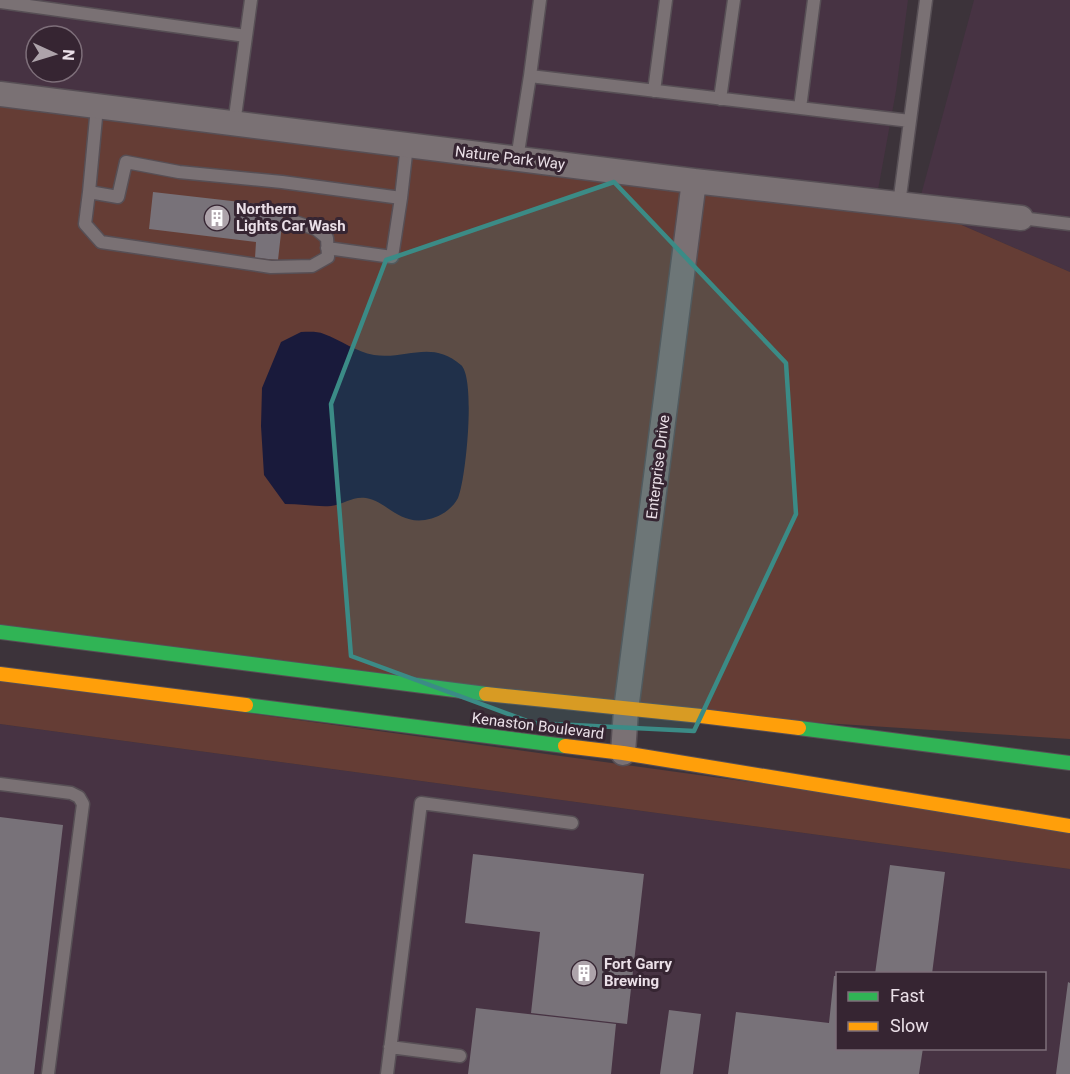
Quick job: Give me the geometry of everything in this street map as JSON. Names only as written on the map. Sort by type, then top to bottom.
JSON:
[{"type":"main road","name":"Kenaston Boulevard","points":[[0,632],[539,701],[701,716],[1070,763]]},
{"type":"main road","name":"Kenaston Boulevard","points":[[0,674],[623,753],[1070,826]]},
{"type":"street","name":"Nature Park Way","points":[[0,94],[694,181],[1021,219]]},
{"type":"street","name":"Enterprise Drive","points":[[623,753],[626,710],[694,181]]},
{"type":"lane","points":[[234,124],[251,0]]},
{"type":"lane","points":[[517,159],[540,0]]},
{"type":"lane","points":[[654,91],[666,0]]},
{"type":"lane","points":[[720,99],[734,0]]},
{"type":"lane","points":[[800,108],[814,0]]},
{"type":"lane","points":[[899,204],[926,0]]},
{"type":"lane","points":[[0,2],[246,36]]},
{"type":"lane","points":[[530,76],[910,121]]},
{"type":"lane","points":[[97,107],[85,224],[101,242],[271,267],[312,266],[328,257],[327,238],[316,229],[295,222]]},
{"type":"lane","points":[[327,248],[392,257],[407,145]]},
{"type":"lane","points":[[89,192],[118,197],[126,162],[179,172],[282,182],[401,198]]},
{"type":"lane","points":[[1021,219],[1070,224]]},
{"type":"lane","points":[[0,784],[71,793],[79,797],[83,804],[48,1074]]},
{"type":"lane","points":[[387,1074],[421,804],[572,823]]},
{"type":"lane","points":[[390,1047],[460,1056]]},
{"type":"highlighted area","points":[[614,182],[786,363],[796,514],[694,731],[533,723],[351,656],[331,404],[386,260]]},
{"type":"shaded area","points":[[0,0],[908,0],[896,91],[876,201],[0,94]]},
{"type":"shaded area","points":[[974,0],[1070,0],[1070,272],[918,206]]},
{"type":"shaded area","points":[[0,94],[918,206],[1070,272],[1070,739],[626,710],[0,632]]},
{"type":"shaded area","points":[[301,332],[321,333],[374,355],[439,353],[461,365],[466,374],[468,389],[468,430],[461,488],[458,498],[448,510],[435,517],[416,520],[400,516],[380,503],[366,498],[357,498],[331,506],[285,504],[264,475],[261,426],[262,388],[281,342]]},
{"type":"shaded area","points":[[0,679],[1070,826],[1070,869],[0,724]]},
{"type":"shaded area","points":[[0,724],[1070,869],[1070,1074],[0,1074]]},
{"type":"building","name":"Northern Lights Car Wash","points":[[153,192],[284,207],[278,260],[255,258],[256,242],[149,229]]},
{"type":"building","points":[[0,817],[63,825],[34,1074],[0,1074]]},
{"type":"building","name":"Fort Garry Brewing","points":[[473,854],[644,874],[627,1024],[531,1013],[540,932],[465,923]]},
{"type":"building","points":[[890,865],[945,872],[932,972],[875,972]]},
{"type":"building","points":[[834,976],[836,976],[836,1050],[923,1050],[919,1074],[728,1074],[736,1012],[829,1023]]},
{"type":"building","points":[[1068,982],[1070,983],[1070,1074],[1056,1074]]},
{"type":"building","points":[[476,1008],[616,1024],[611,1074],[468,1074]]},
{"type":"building","points":[[669,1010],[701,1014],[693,1074],[660,1074]]},
{"type":"traffic: fast","points":[[0,632],[486,694]]},
{"type":"traffic: fast","points":[[246,705],[565,746]]},
{"type":"traffic: fast","points":[[799,728],[1070,763]]},
{"type":"traffic: slow","points":[[0,674],[246,705]]},
{"type":"traffic: slow","points":[[486,694],[799,728]]},
{"type":"traffic: slow","points":[[565,746],[623,753],[1070,826]]},
{"type":"place","name":"Northern Lights Car Wash","points":[[217,218]]},
{"type":"place","name":"Fort Garry Brewing","points":[[584,973]]}]
